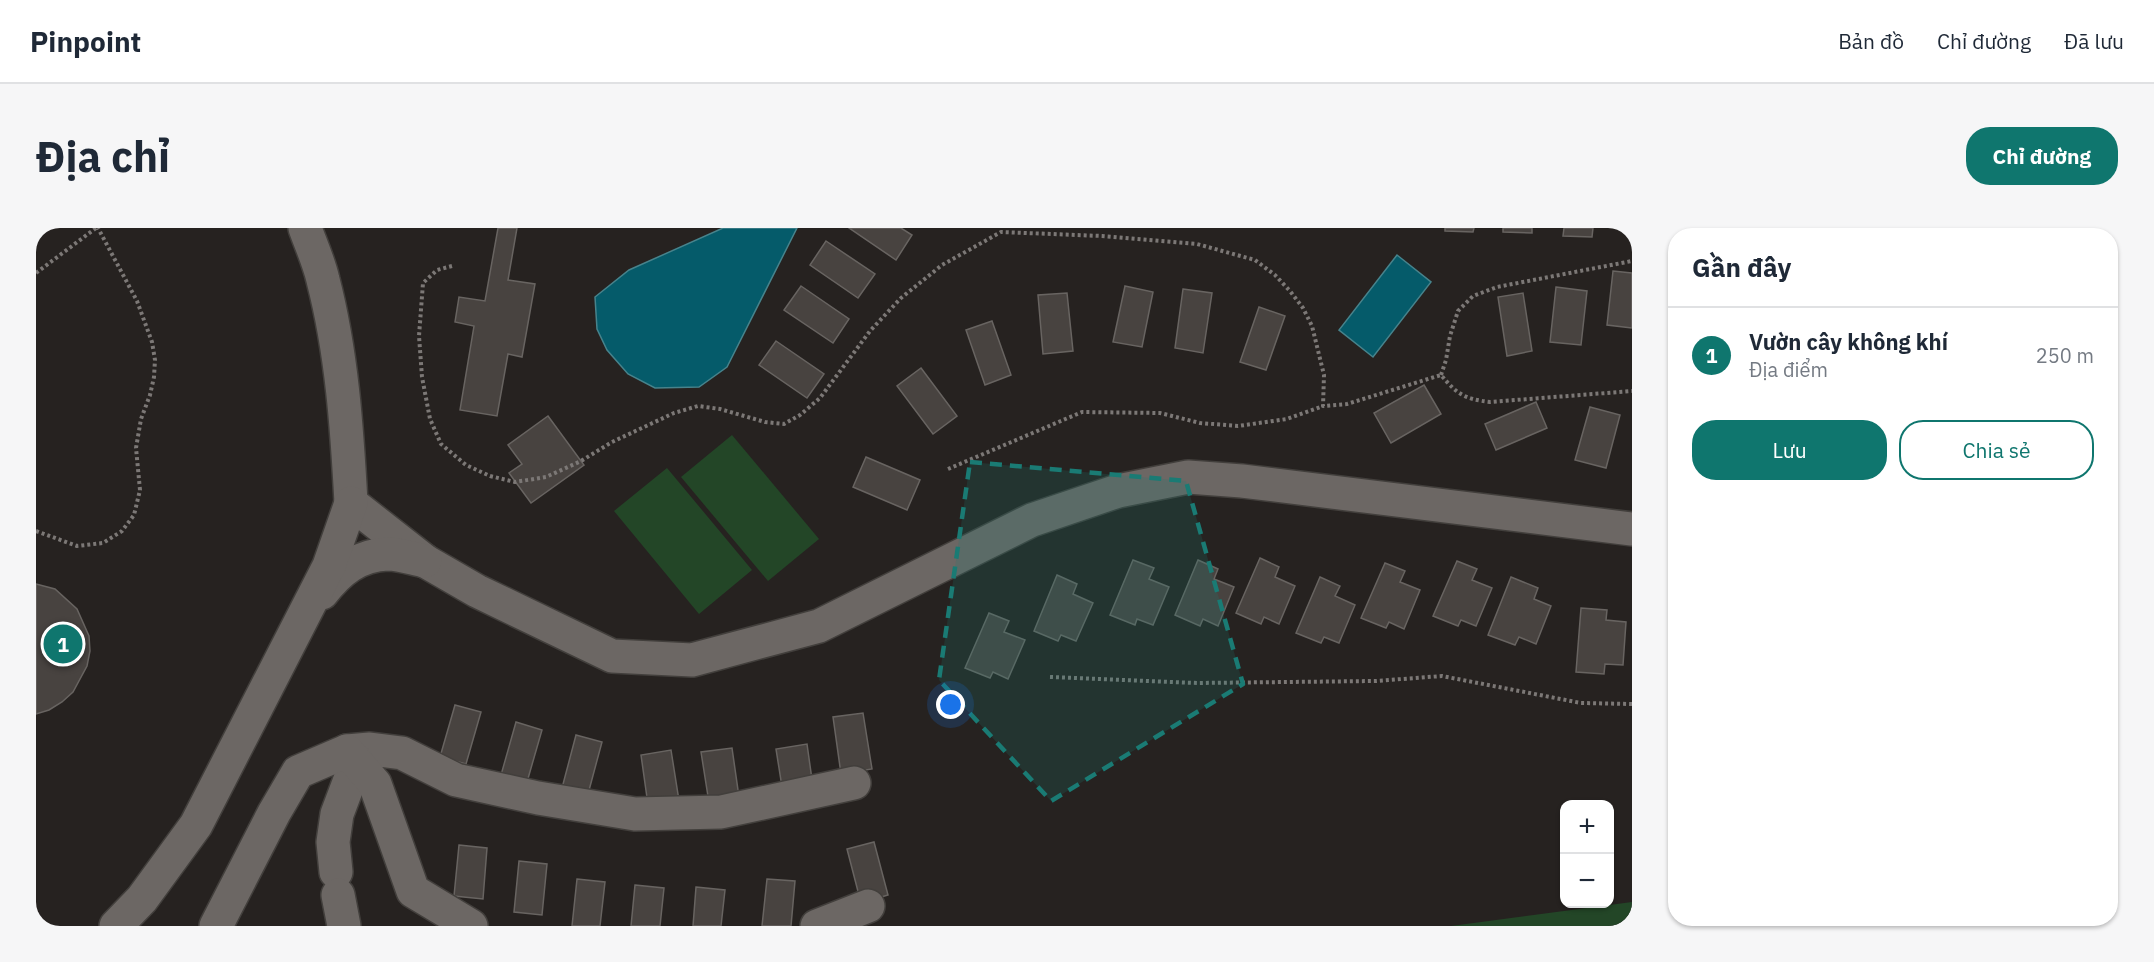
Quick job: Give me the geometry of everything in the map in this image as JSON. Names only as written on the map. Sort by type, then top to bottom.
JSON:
[{"type":"street","points":[[116,926],[142,899],[196,825],[329,566],[351,503],[348,449],[335,334],[323,278],[305,228]]},
{"type":"street","points":[[351,503],[425,561],[477,591],[612,656],[692,660],[819,626],[1032,520],[1118,491],[1188,477],[1632,529]]},
{"type":"street","points":[[300,620],[337,574],[359,560],[388,554],[425,561]]},
{"type":"street","points":[[216,926],[274,813],[298,772],[370,749],[402,753],[456,780],[538,798],[634,814],[721,812],[854,783]]},
{"type":"street","points":[[340,898],[333,842],[337,814],[352,756]]},
{"type":"street","points":[[352,756],[375,784],[413,891],[471,926]]},
{"type":"street","points":[[817,926],[868,906]]},
{"type":"path","points":[[36,273],[97,228],[140,308],[154,351],[154,377],[136,440],[135,457],[140,490],[134,515],[122,531],[103,543],[77,546],[36,531]]},
{"type":"path","points":[[452,266],[437,270],[423,283],[419,336],[422,377],[430,418],[441,444],[466,465],[490,476],[515,482],[546,477],[674,413],[698,406],[720,408],[765,422],[784,424],[800,416],[820,398],[870,331],[901,298],[942,265],[1001,232],[1102,236],[1197,244],[1255,260],[1275,275],[1290,291],[1303,308],[1312,327],[1324,375],[1323,406]]},
{"type":"path","points":[[1441,375],[1458,311],[1473,296],[1497,287],[1632,261]]},
{"type":"path","points":[[1441,375],[1455,392],[1470,400],[1490,402],[1632,391]]},
{"type":"path","points":[[948,469],[1082,412],[1160,413],[1200,423],[1238,426],[1287,418],[1323,406],[1347,404],[1441,375]]},
{"type":"path","points":[[1050,677],[1197,683],[1376,681],[1442,676],[1581,703],[1632,704]]},
{"type":"highlighted area","points":[[970,462],[1186,481],[1243,684],[1051,801],[939,680]]},
{"type":"green space","points":[[732,435],[819,539],[768,581],[681,477]]},
{"type":"green space","points":[[667,468],[752,570],[699,614],[614,511]]},
{"type":"green space","points":[[1632,902],[1632,926],[1451,926],[1587,908],[1614,908],[1614,904]]},
{"type":"water","points":[[723,228],[797,228],[727,367],[699,387],[655,388],[628,374],[607,350],[597,329],[595,297],[629,270]]},
{"type":"water","points":[[1397,255],[1431,282],[1373,357],[1339,330]]},
{"type":"building","points":[[498,228],[517,228],[508,280],[535,284],[522,357],[508,354],[497,416],[460,410],[474,326],[455,322],[459,297],[485,301]]},
{"type":"building","points":[[849,228],[901,228],[912,235],[896,260]]},
{"type":"building","points":[[1445,228],[1474,228],[1473,232],[1445,231]]},
{"type":"building","points":[[1503,228],[1532,228],[1532,233],[1503,232]]},
{"type":"building","points":[[1564,228],[1593,228],[1592,237],[1563,236]]},
{"type":"building","points":[[826,241],[875,274],[858,298],[810,265]]},
{"type":"building","points":[[1613,271],[1632,273],[1632,328],[1607,325]]},
{"type":"building","points":[[801,286],[849,319],[833,343],[784,310]]},
{"type":"building","points":[[1125,286],[1153,292],[1142,347],[1113,342]]},
{"type":"building","points":[[1556,287],[1587,291],[1581,345],[1550,342]]},
{"type":"building","points":[[1183,289],[1212,293],[1203,353],[1175,348]]},
{"type":"building","points":[[1067,293],[1073,351],[1043,354],[1038,295]]},
{"type":"building","points":[[1523,293],[1532,351],[1507,356],[1498,297]]},
{"type":"building","points":[[1259,307],[1285,316],[1266,370],[1240,362]]},
{"type":"building","points":[[992,321],[1011,375],[985,385],[966,330]]},
{"type":"building","points":[[776,341],[824,374],[807,398],[759,365]]},
{"type":"building","points":[[921,368],[957,416],[933,434],[897,386]]},
{"type":"building","points":[[1424,385],[1441,414],[1391,443],[1374,413]]},
{"type":"building","points":[[1536,402],[1547,428],[1496,450],[1485,424]]},
{"type":"building","points":[[1590,407],[1620,415],[1606,468],[1575,460]]},
{"type":"building","points":[[548,416],[584,465],[531,503],[509,473],[522,464],[508,445]]},
{"type":"building","points":[[866,457],[920,480],[907,510],[853,487]]},
{"type":"building","points":[[1260,558],[1279,567],[1275,577],[1295,586],[1279,624],[1264,617],[1261,624],[1236,613]]},
{"type":"building","points":[[1133,560],[1154,568],[1149,579],[1169,587],[1153,625],[1137,619],[1135,625],[1110,615]]},
{"type":"building","points":[[1198,560],[1218,569],[1214,579],[1234,587],[1218,626],[1203,619],[1200,626],[1175,615]]},
{"type":"building","points":[[1457,561],[1477,569],[1472,580],[1492,588],[1476,626],[1461,620],[1458,626],[1433,616]]},
{"type":"building","points":[[1385,563],[1405,571],[1400,582],[1420,590],[1404,629],[1389,622],[1386,628],[1361,618]]},
{"type":"building","points":[[1057,575],[1077,584],[1073,594],[1093,603],[1076,641],[1061,635],[1058,641],[1034,631]]},
{"type":"building","points":[[1320,577],[1340,586],[1335,596],[1355,605],[1339,643],[1324,637],[1321,643],[1296,633]]},
{"type":"building","points":[[1511,577],[1538,588],[1534,599],[1551,606],[1536,644],[1519,637],[1515,645],[1488,635]]},
{"type":"building","points":[[36,584],[55,589],[77,609],[89,636],[90,651],[87,666],[73,692],[49,710],[36,714]]},
{"type":"building","points":[[1581,608],[1607,610],[1606,620],[1626,622],[1623,665],[1605,664],[1604,674],[1576,672]]},
{"type":"building","points":[[989,613],[1009,621],[1004,632],[1025,640],[1008,679],[993,672],[990,678],[965,668]]},
{"type":"building","points":[[455,705],[481,712],[466,764],[440,757]]},
{"type":"building","points":[[863,713],[872,769],[841,774],[833,717]]},
{"type":"building","points":[[516,722],[542,730],[527,782],[501,775]]},
{"type":"building","points":[[576,735],[602,742],[588,794],[562,788]]},
{"type":"building","points":[[807,744],[815,801],[785,806],[776,749]]},
{"type":"building","points":[[732,748],[740,804],[710,809],[701,752]]},
{"type":"building","points":[[671,750],[680,807],[649,812],[641,755]]},
{"type":"building","points":[[874,842],[888,895],[861,903],[847,849]]},
{"type":"building","points":[[459,845],[487,848],[483,899],[454,896]]},
{"type":"building","points":[[519,861],[547,864],[542,915],[514,912]]},
{"type":"building","points":[[577,879],[605,882],[600,926],[572,926]]},
{"type":"building","points":[[767,879],[795,881],[791,926],[762,926]]},
{"type":"building","points":[[635,885],[664,888],[660,926],[631,926]]},
{"type":"building","points":[[696,887],[725,890],[721,926],[693,926]]},
{"type":"place","name":"Vườn cây không khí","points":[[63,644]]}]
